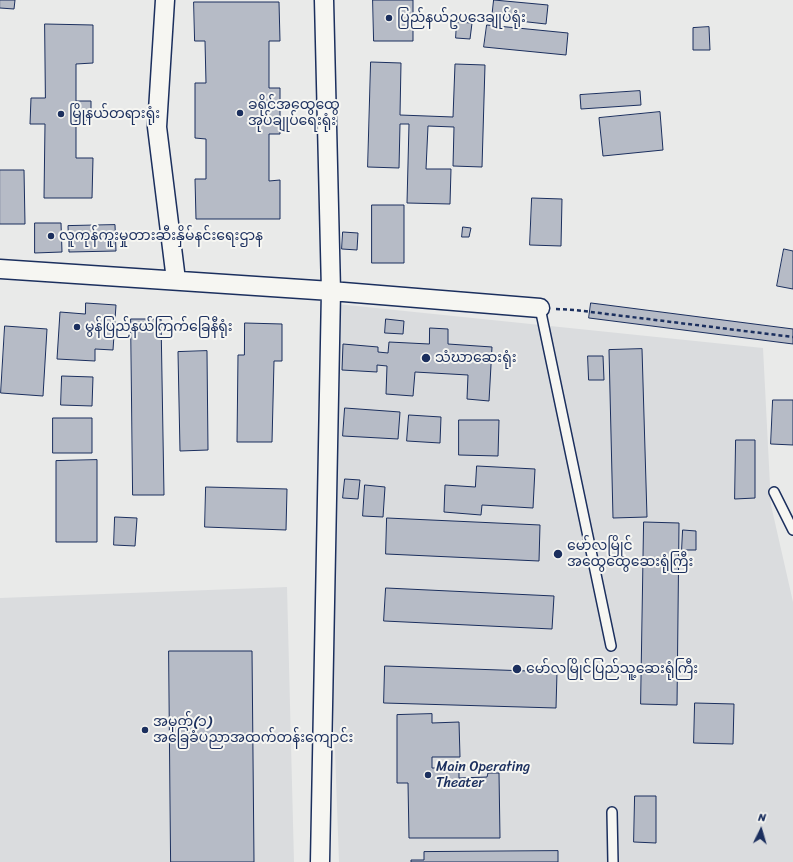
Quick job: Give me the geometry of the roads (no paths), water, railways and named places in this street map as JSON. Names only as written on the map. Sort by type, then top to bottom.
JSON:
[{"type":"street","points":[[165,0],[157,127],[176,280]]},
{"type":"street","points":[[320,862],[331,291],[324,0]]},
{"type":"street","points":[[0,269],[331,291],[540,308]]},
{"type":"lane","points":[[540,308],[611,646]]},
{"type":"lane","points":[[774,492],[793,530]]},
{"type":"lane","points":[[612,812],[613,862]]},
{"type":"place","name":"ပြည်နယ်ဥပဒေချုပ်ရုံး","points":[[389,18]]},
{"type":"place","name":"ခရိုင်အထွေထွေ အုပ်ချုပ်ရေးရုံး","points":[[240,113]]},
{"type":"place","name":"မြိုနယ်တရားရုံး","points":[[61,114]]},
{"type":"place","name":"လူကုန်ကူးမှုတားဆီးနှိမ်နင်းရေးဌာန","points":[[51,236]]},
{"type":"place","name":"မွန်ပြည်နယ်ကြက်ခြေနီရုံး","points":[[77,327]]},
{"type":"place","name":"သံဃာဆေးရုံး","points":[[426,358]]},
{"type":"place","name":"မော်လမြိုင် အထွေထွေဆေးရုံကြီး","points":[[558,554]]},
{"type":"place","name":"မော်လမြိုင်ပြည်သူ့ဆေးရုံကြီး","points":[[517,669]]},
{"type":"place","name":"အမှတ်(၁) အခြေခံပညာအထက်တန်းကျောင်း","points":[[145,730]]},
{"type":"place","name":"Main Operating Theater","points":[[428,775]]}]
